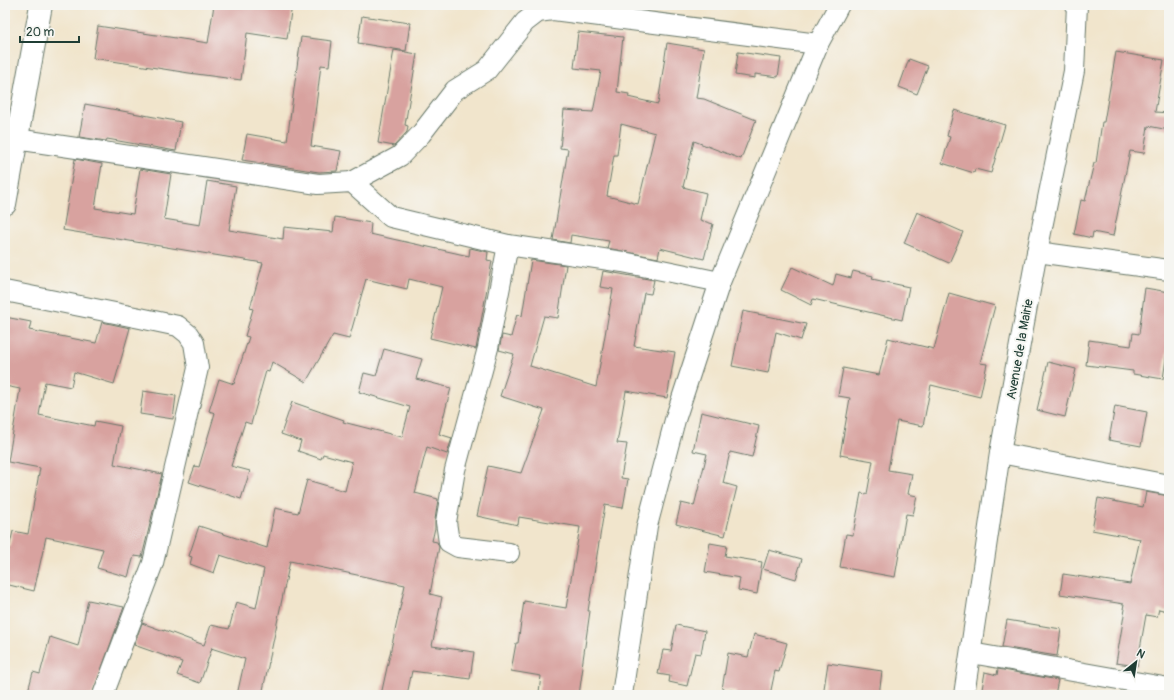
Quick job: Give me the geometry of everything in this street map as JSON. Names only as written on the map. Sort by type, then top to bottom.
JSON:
[{"type":"street","points":[[5,204],[41,5]]},
{"type":"street","points":[[622,695],[647,526],[675,420],[720,282],[818,44],[839,5]]},
{"type":"street","name":"Avenue de la Mairie","points":[[964,695],[1000,453],[1037,252],[1074,71],[1077,5]]},
{"type":"street","points":[[16,139],[318,184],[352,182],[400,156],[421,134],[455,90],[487,70],[525,22],[538,12],[553,10],[818,44]]},
{"type":"street","points":[[352,182],[391,217],[508,245],[623,262],[720,282]]},
{"type":"street","points":[[508,245],[488,348],[455,470],[446,522],[449,542],[458,547],[509,553]]},
{"type":"street","points":[[1037,252],[1169,270]]},
{"type":"street","points":[[5,291],[178,326],[188,334],[194,343],[198,368],[153,563],[103,695]]},
{"type":"street","points":[[1000,453],[1169,486]]},
{"type":"street","points":[[970,653],[1169,688]]},
{"type":"building","points":[[214,5],[292,5],[287,39],[247,33],[241,80],[93,58],[98,26],[208,43]]},
{"type":"building","points":[[362,16],[410,23],[406,51],[358,43]]},
{"type":"building","points":[[578,32],[623,37],[617,92],[629,94],[628,97],[658,104],[667,43],[704,49],[696,98],[704,99],[756,120],[741,159],[694,141],[683,187],[706,193],[700,220],[713,224],[704,259],[660,248],[658,258],[607,248],[609,241],[571,235],[570,243],[553,240],[568,149],[560,148],[564,110],[593,112],[601,71],[574,68]],"holes":[[[621,124],[655,133],[638,204],[607,196],[614,155],[617,155]]]},
{"type":"building","points":[[301,37],[332,41],[329,66],[321,65],[311,146],[341,151],[337,171],[319,172],[242,160],[247,134],[287,141]]},
{"type":"building","points":[[394,50],[417,54],[405,125],[408,126],[407,132],[394,146],[378,143]]},
{"type":"building","points":[[738,52],[781,58],[778,77],[755,74],[755,78],[735,75]]},
{"type":"building","points":[[1116,52],[1164,60],[1155,112],[1169,113],[1169,130],[1148,126],[1144,153],[1130,151],[1113,236],[1093,232],[1092,238],[1074,234],[1081,200],[1085,201],[1094,163],[1096,163],[1102,122],[1104,122]]},
{"type":"building","points":[[909,59],[928,66],[917,94],[899,87]]},
{"type":"building","points":[[85,104],[181,122],[176,151],[107,139],[106,141],[79,137]]},
{"type":"building","points":[[954,110],[1005,125],[991,173],[975,169],[974,173],[942,163],[950,137],[947,136]]},
{"type":"building","points":[[75,159],[102,164],[95,208],[133,214],[140,169],[171,174],[164,219],[200,225],[207,181],[236,186],[229,230],[283,239],[284,227],[333,232],[335,217],[371,223],[370,234],[469,256],[470,248],[488,252],[487,260],[492,261],[476,349],[430,338],[442,287],[409,279],[407,289],[366,279],[349,339],[333,335],[306,382],[272,362],[269,372],[266,371],[251,424],[245,422],[231,466],[250,471],[241,499],[189,482],[195,466],[199,467],[215,413],[209,411],[219,379],[234,384],[249,337],[245,336],[253,309],[250,308],[263,263],[63,230]]},
{"type":"building","points":[[917,212],[963,232],[949,263],[904,243]]},
{"type":"building","points":[[531,260],[566,265],[558,318],[544,316],[530,366],[596,387],[613,289],[600,287],[603,271],[654,280],[651,294],[644,293],[634,346],[675,352],[667,398],[626,391],[617,443],[627,444],[621,478],[628,479],[623,508],[605,505],[588,611],[590,611],[579,695],[558,695],[539,692],[541,676],[511,671],[516,643],[518,643],[524,601],[566,608],[580,527],[519,517],[518,525],[477,516],[488,466],[521,473],[544,410],[500,396],[514,354],[499,350],[502,335],[511,337],[517,314],[522,316]]},
{"type":"building","points":[[792,267],[833,286],[836,274],[851,278],[853,271],[873,276],[872,279],[909,287],[902,320],[813,299],[811,305],[781,290]]},
{"type":"building","points":[[1145,288],[1169,292],[1169,338],[1163,379],[1133,374],[1133,371],[1086,365],[1089,340],[1131,346],[1133,333],[1139,334]]},
{"type":"building","points":[[949,293],[995,306],[980,363],[987,364],[980,397],[931,385],[923,426],[897,421],[888,470],[912,474],[908,494],[917,496],[913,515],[906,514],[895,577],[840,567],[846,534],[853,535],[861,493],[867,494],[873,461],[840,455],[850,398],[838,396],[843,368],[879,375],[888,338],[934,349]]},
{"type":"building","points":[[743,311],[806,324],[801,340],[776,332],[768,373],[732,366]]},
{"type":"building","points":[[5,317],[31,322],[29,330],[96,343],[102,322],[130,328],[114,384],[74,372],[71,387],[45,382],[39,415],[94,426],[95,421],[121,426],[114,464],[162,474],[142,557],[134,556],[128,577],[97,568],[103,549],[46,537],[34,591],[5,584],[5,566],[13,531],[28,534],[40,468],[8,462],[20,389],[5,386]]},
{"type":"building","points":[[384,349],[422,359],[416,379],[451,388],[439,434],[452,438],[447,454],[427,447],[415,493],[438,499],[432,541],[437,542],[439,547],[430,594],[442,597],[432,646],[474,652],[470,679],[412,671],[407,695],[381,695],[405,585],[290,561],[262,695],[237,695],[245,659],[212,648],[200,683],[177,675],[182,662],[134,645],[142,623],[204,645],[211,625],[229,629],[236,602],[256,608],[264,569],[220,555],[214,573],[190,564],[192,557],[189,556],[199,526],[267,548],[275,508],[298,513],[307,480],[345,491],[352,462],[323,454],[321,459],[298,451],[301,441],[281,434],[292,402],[344,420],[343,422],[402,437],[410,407],[359,392],[364,373],[376,376]]},
{"type":"building","points":[[1048,362],[1076,369],[1065,417],[1037,410]]},
{"type":"building","points":[[143,391],[176,396],[173,419],[140,414]]},
{"type":"building","points":[[1115,406],[1147,412],[1141,446],[1109,440]]},
{"type":"building","points":[[701,412],[759,426],[752,457],[730,452],[723,483],[737,487],[725,536],[676,524],[681,503],[694,506],[707,454],[693,451]]},
{"type":"building","points":[[1146,492],[1169,496],[1169,602],[1167,611],[1159,609],[1157,617],[1146,615],[1137,666],[1116,663],[1125,609],[1123,609],[1124,604],[1060,594],[1063,574],[1130,584],[1140,539],[1092,530],[1098,498],[1143,507]]},
{"type":"building","points":[[710,543],[727,546],[725,556],[762,562],[757,594],[738,590],[740,578],[705,572]]},
{"type":"building","points":[[769,550],[802,559],[796,579],[763,569]]},
{"type":"building","points":[[88,600],[124,607],[92,695],[27,695],[33,672],[40,674],[50,637],[78,646]]},
{"type":"building","points":[[1007,620],[1061,629],[1057,656],[1002,647]]},
{"type":"building","points":[[676,625],[705,631],[701,654],[695,653],[687,686],[669,682],[670,676],[658,674],[663,650],[671,651]]},
{"type":"building","points":[[754,634],[787,643],[779,672],[775,671],[770,695],[736,695],[737,691],[722,689],[728,653],[748,657]]},
{"type":"building","points":[[828,663],[882,671],[879,695],[823,695]]},
{"type":"building","points":[[998,669],[1058,680],[1055,695],[981,695],[985,672],[997,675]]}]
